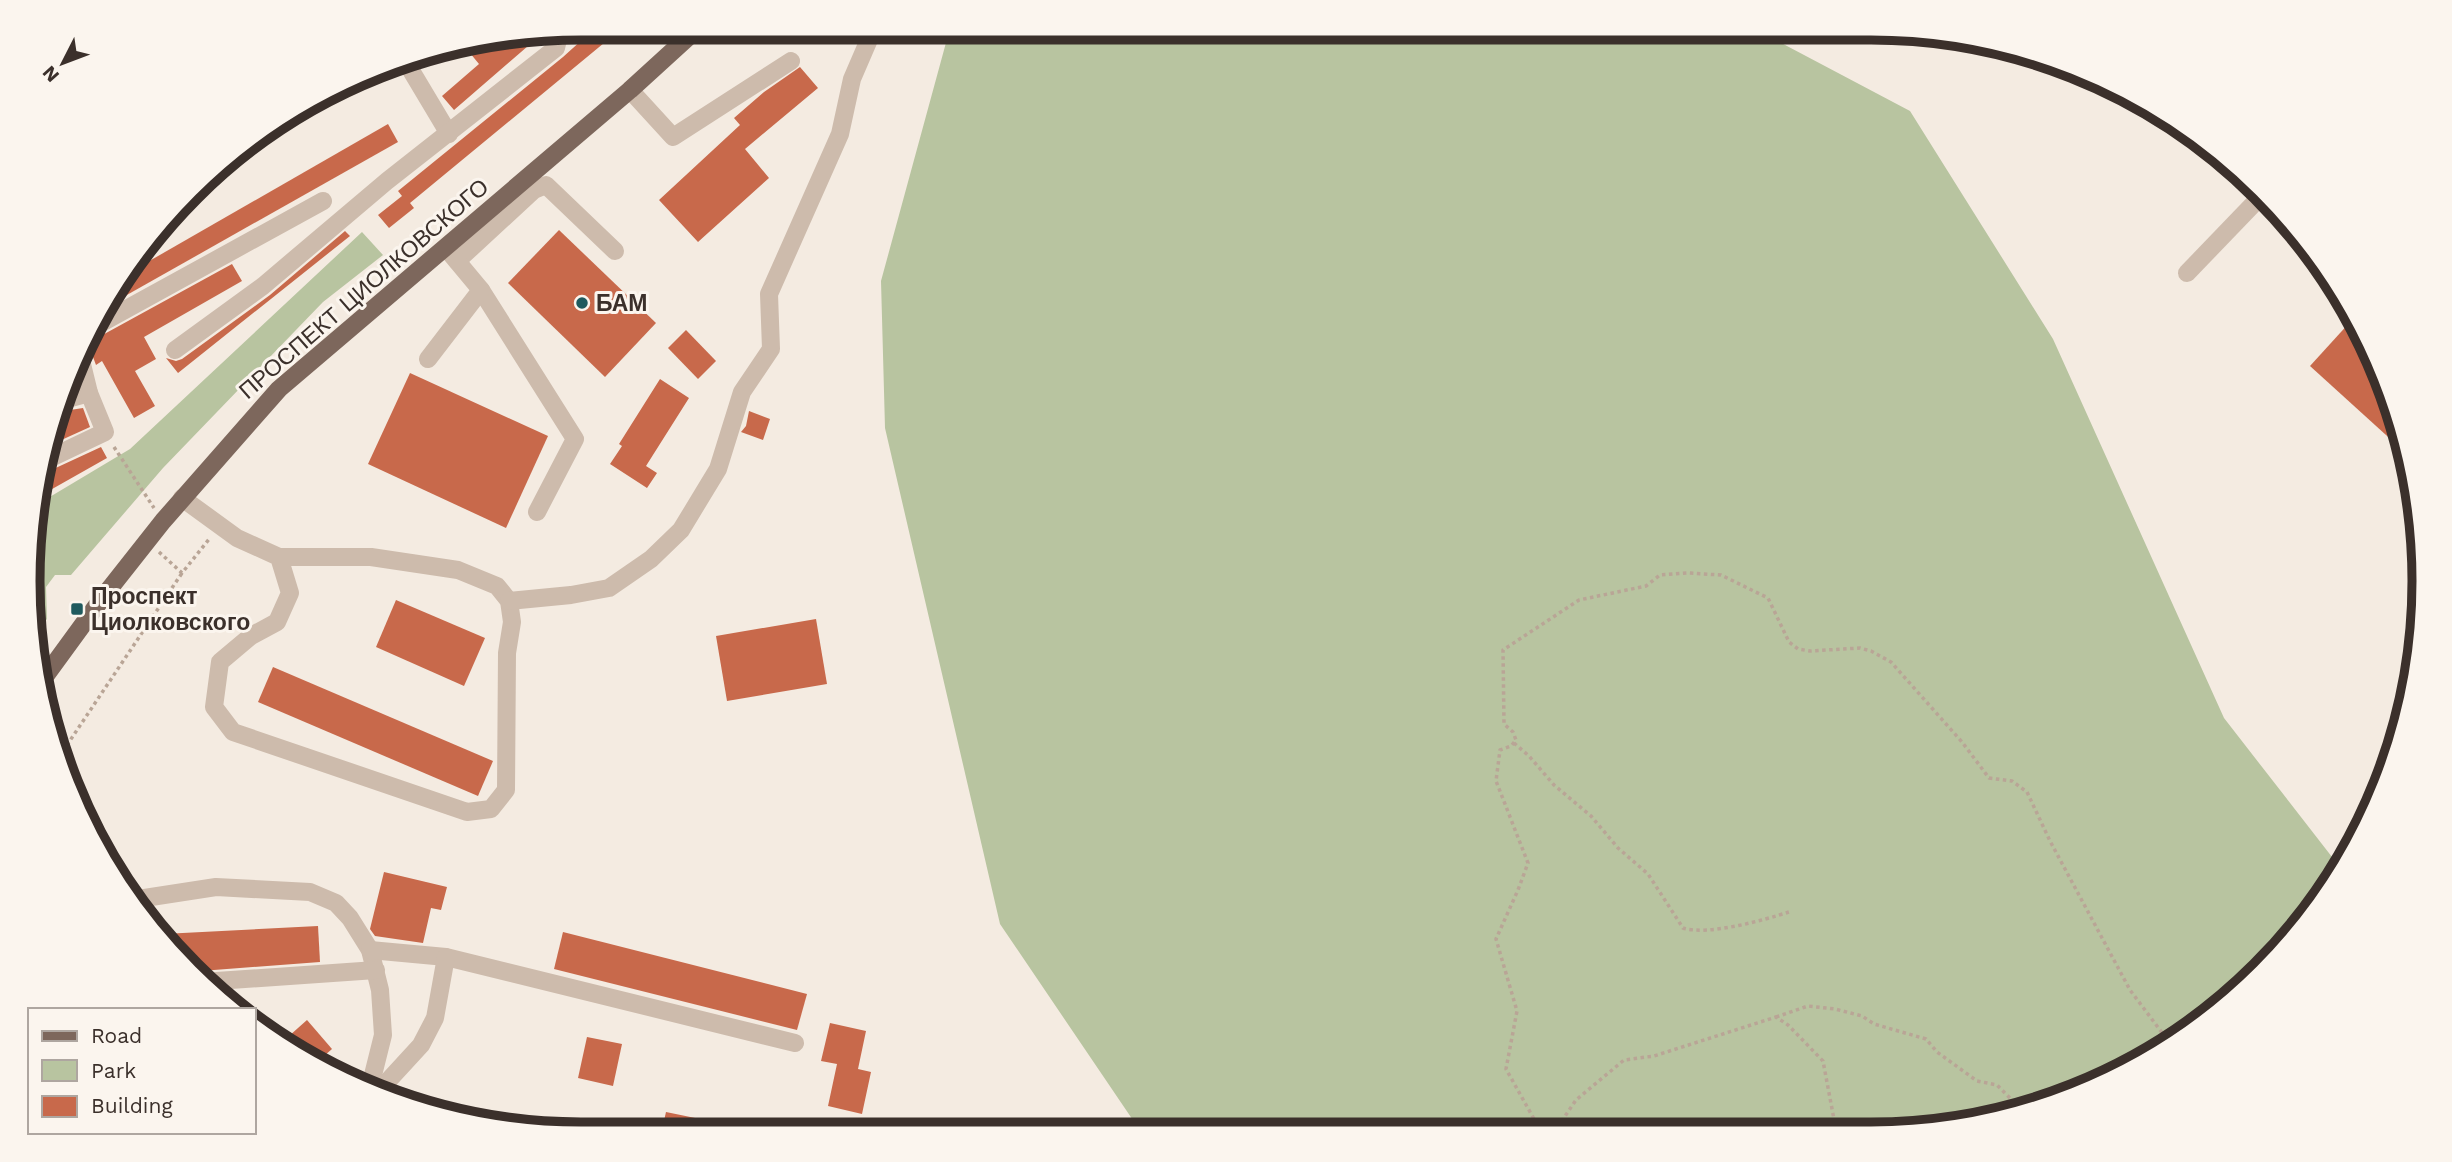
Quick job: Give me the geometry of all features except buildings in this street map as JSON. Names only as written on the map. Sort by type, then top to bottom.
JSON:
[{"type":"main road","name":"ПРОСПЕКТ ЦИОЛКОВСКОГО","points":[[48,671],[163,521],[279,389],[452,254],[685,40]]},
{"type":"street","points":[[509,601],[609,588],[651,559],[681,530],[718,469],[742,392],[771,349],[769,294],[840,134],[852,79],[869,40]]},
{"type":"street","points":[[175,351],[263,286],[387,181],[556,48],[558,41]]},
{"type":"street","points":[[630,90],[673,137],[791,61]]},
{"type":"street","points":[[410,68],[449,134]]},
{"type":"street","points":[[537,512],[575,439],[481,290],[452,254],[534,190],[546,185],[615,251]]},
{"type":"street","points":[[109,319],[323,201]]},
{"type":"street","points":[[2187,273],[2256,202]]},
{"type":"street","points":[[428,359],[481,290]]},
{"type":"street","points":[[56,455],[104,432],[83,369]]},
{"type":"street","points":[[72,398],[89,393]]},
{"type":"street","points":[[182,498],[237,538],[279,557],[372,557],[458,570],[497,586],[509,601],[512,622],[507,653],[506,790],[491,809],[467,812],[233,732],[214,707],[220,662],[251,636],[277,622],[290,593],[279,557]]},
{"type":"street","points":[[143,898],[216,887],[310,892],[336,903],[350,918],[370,950],[376,970],[383,1035],[372,1080]]},
{"type":"street","points":[[370,950],[446,957],[795,1043]]},
{"type":"street","points":[[384,1085],[421,1045],[435,1018],[446,957]]},
{"type":"street","points":[[217,981],[376,970]]},
{"type":"path","points":[[104,432],[163,521]]},
{"type":"path","points":[[66,745],[182,573]]},
{"type":"path","points":[[1538,1122],[1506,1069],[1517,1010],[1496,939],[1528,863],[1496,781],[1500,750],[1517,740],[1504,724],[1503,650],[1579,600],[1646,586],[1660,575],[1721,575],[1768,598],[1789,642],[1798,649],[1860,648],[1891,662],[1962,742],[1989,778],[2012,781],[2028,792],[2050,841],[2130,990],[2164,1035]]},
{"type":"path","points":[[1514,743],[1554,785],[1591,816],[1618,848],[1648,874],[1683,928],[1703,930],[1738,926],[1789,912]]},
{"type":"path","points":[[1561,1122],[1576,1100],[1624,1060],[1654,1056],[1808,1006],[1863,1016],[1874,1024],[1926,1039],[1937,1052],[1977,1081],[1997,1085],[2015,1102]]},
{"type":"path","points":[[1776,1017],[1788,1025],[1823,1061],[1834,1122]]},
{"type":"green space","points":[[947,40],[1776,40],[1910,111],[2053,339],[2224,718],[2334,859],[2278,938],[2228,988],[2171,1031],[2078,1081],[2011,1103],[1976,1111],[1906,1121],[1871,1122],[1134,1122],[1000,924],[885,428],[881,281]]},
{"type":"green space","points":[[362,232],[383,255],[323,302],[163,468],[71,575],[55,575],[46,587],[47,619],[42,625],[41,546],[47,499],[130,449]]},
{"type":"place","name":"БАМ","points":[[582,303]]},
{"type":"place","name":"Проспект Циолковского","points":[[77,609]]}]
